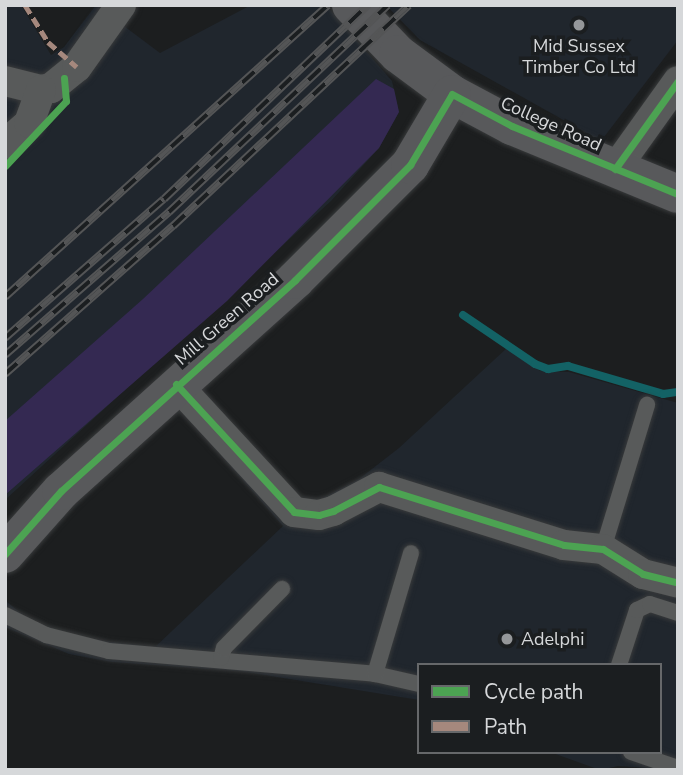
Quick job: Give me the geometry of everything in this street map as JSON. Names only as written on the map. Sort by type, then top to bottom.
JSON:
[{"type":"street","points":[[5,144],[29,122],[41,90],[77,67],[121,5]]},
{"type":"street","name":"College Road","points":[[351,5],[398,54],[452,94],[512,126],[678,194]]},
{"type":"street","points":[[5,81],[41,90]]},
{"type":"street","points":[[615,169],[678,81]]},
{"type":"street","name":"Mill Green Road","points":[[5,554],[61,491],[176,384],[295,280],[410,165],[452,94]]},
{"type":"street","points":[[176,384],[294,512],[319,515],[333,511],[379,486],[564,545],[603,549],[643,573],[678,583]]},
{"type":"lane","points":[[603,549],[647,405]]},
{"type":"lane","points":[[375,674],[411,553]]},
{"type":"lane","points":[[221,658],[224,648],[282,589]]},
{"type":"lane","points":[[620,663],[637,610],[650,604],[678,613]]},
{"type":"lane","points":[[5,615],[46,635],[109,651],[221,658],[375,674],[417,684]]},
{"type":"lane","points":[[637,754],[678,768]]},
{"type":"shaded area","points":[[5,5],[21,5],[51,55],[64,47],[96,5],[160,53],[251,5],[326,5],[392,81],[399,112],[379,148],[331,201],[5,500]]},
{"type":"shaded area","points":[[386,5],[678,5],[678,40],[601,141],[420,40]]},
{"type":"shaded area","points":[[376,79],[394,89],[399,112],[379,148],[227,301],[5,495],[5,421],[143,299]]},
{"type":"shaded area","points":[[508,347],[540,371],[569,372],[678,403],[678,770],[618,766],[600,770],[556,754],[662,754],[662,663],[417,663],[417,700],[240,671],[112,662],[69,654],[5,627],[6,601],[29,620],[69,637],[155,647],[283,526],[180,409],[297,497],[317,501],[359,479],[399,448]]},
{"type":"waterway","points":[[463,315],[535,364],[548,369],[568,366],[663,394],[678,392]]},
{"type":"railway","points":[[5,297],[328,5]]},
{"type":"railway","points":[[5,338],[164,199],[368,5]]},
{"type":"railway","points":[[5,355],[169,212],[388,5]]},
{"type":"railway","points":[[5,374],[173,226],[409,5]]},
{"type":"marked path","points":[[25,5],[48,42],[77,67]]},
{"type":"cycle path","points":[[5,166],[66,101],[64,78]]},
{"type":"cycle path","points":[[615,169],[678,81]]},
{"type":"cycle path","points":[[5,554],[61,491],[295,280],[410,165],[452,94],[512,126],[678,194]]},
{"type":"cycle path","points":[[176,384],[294,512],[319,515],[333,511],[379,487],[564,545],[603,549],[643,574],[678,583]]},
{"type":"place","name":"Mid Sussex Timber Co Ltd","points":[[579,25]]},
{"type":"place","name":"Adelphi","points":[[507,639]]}]
